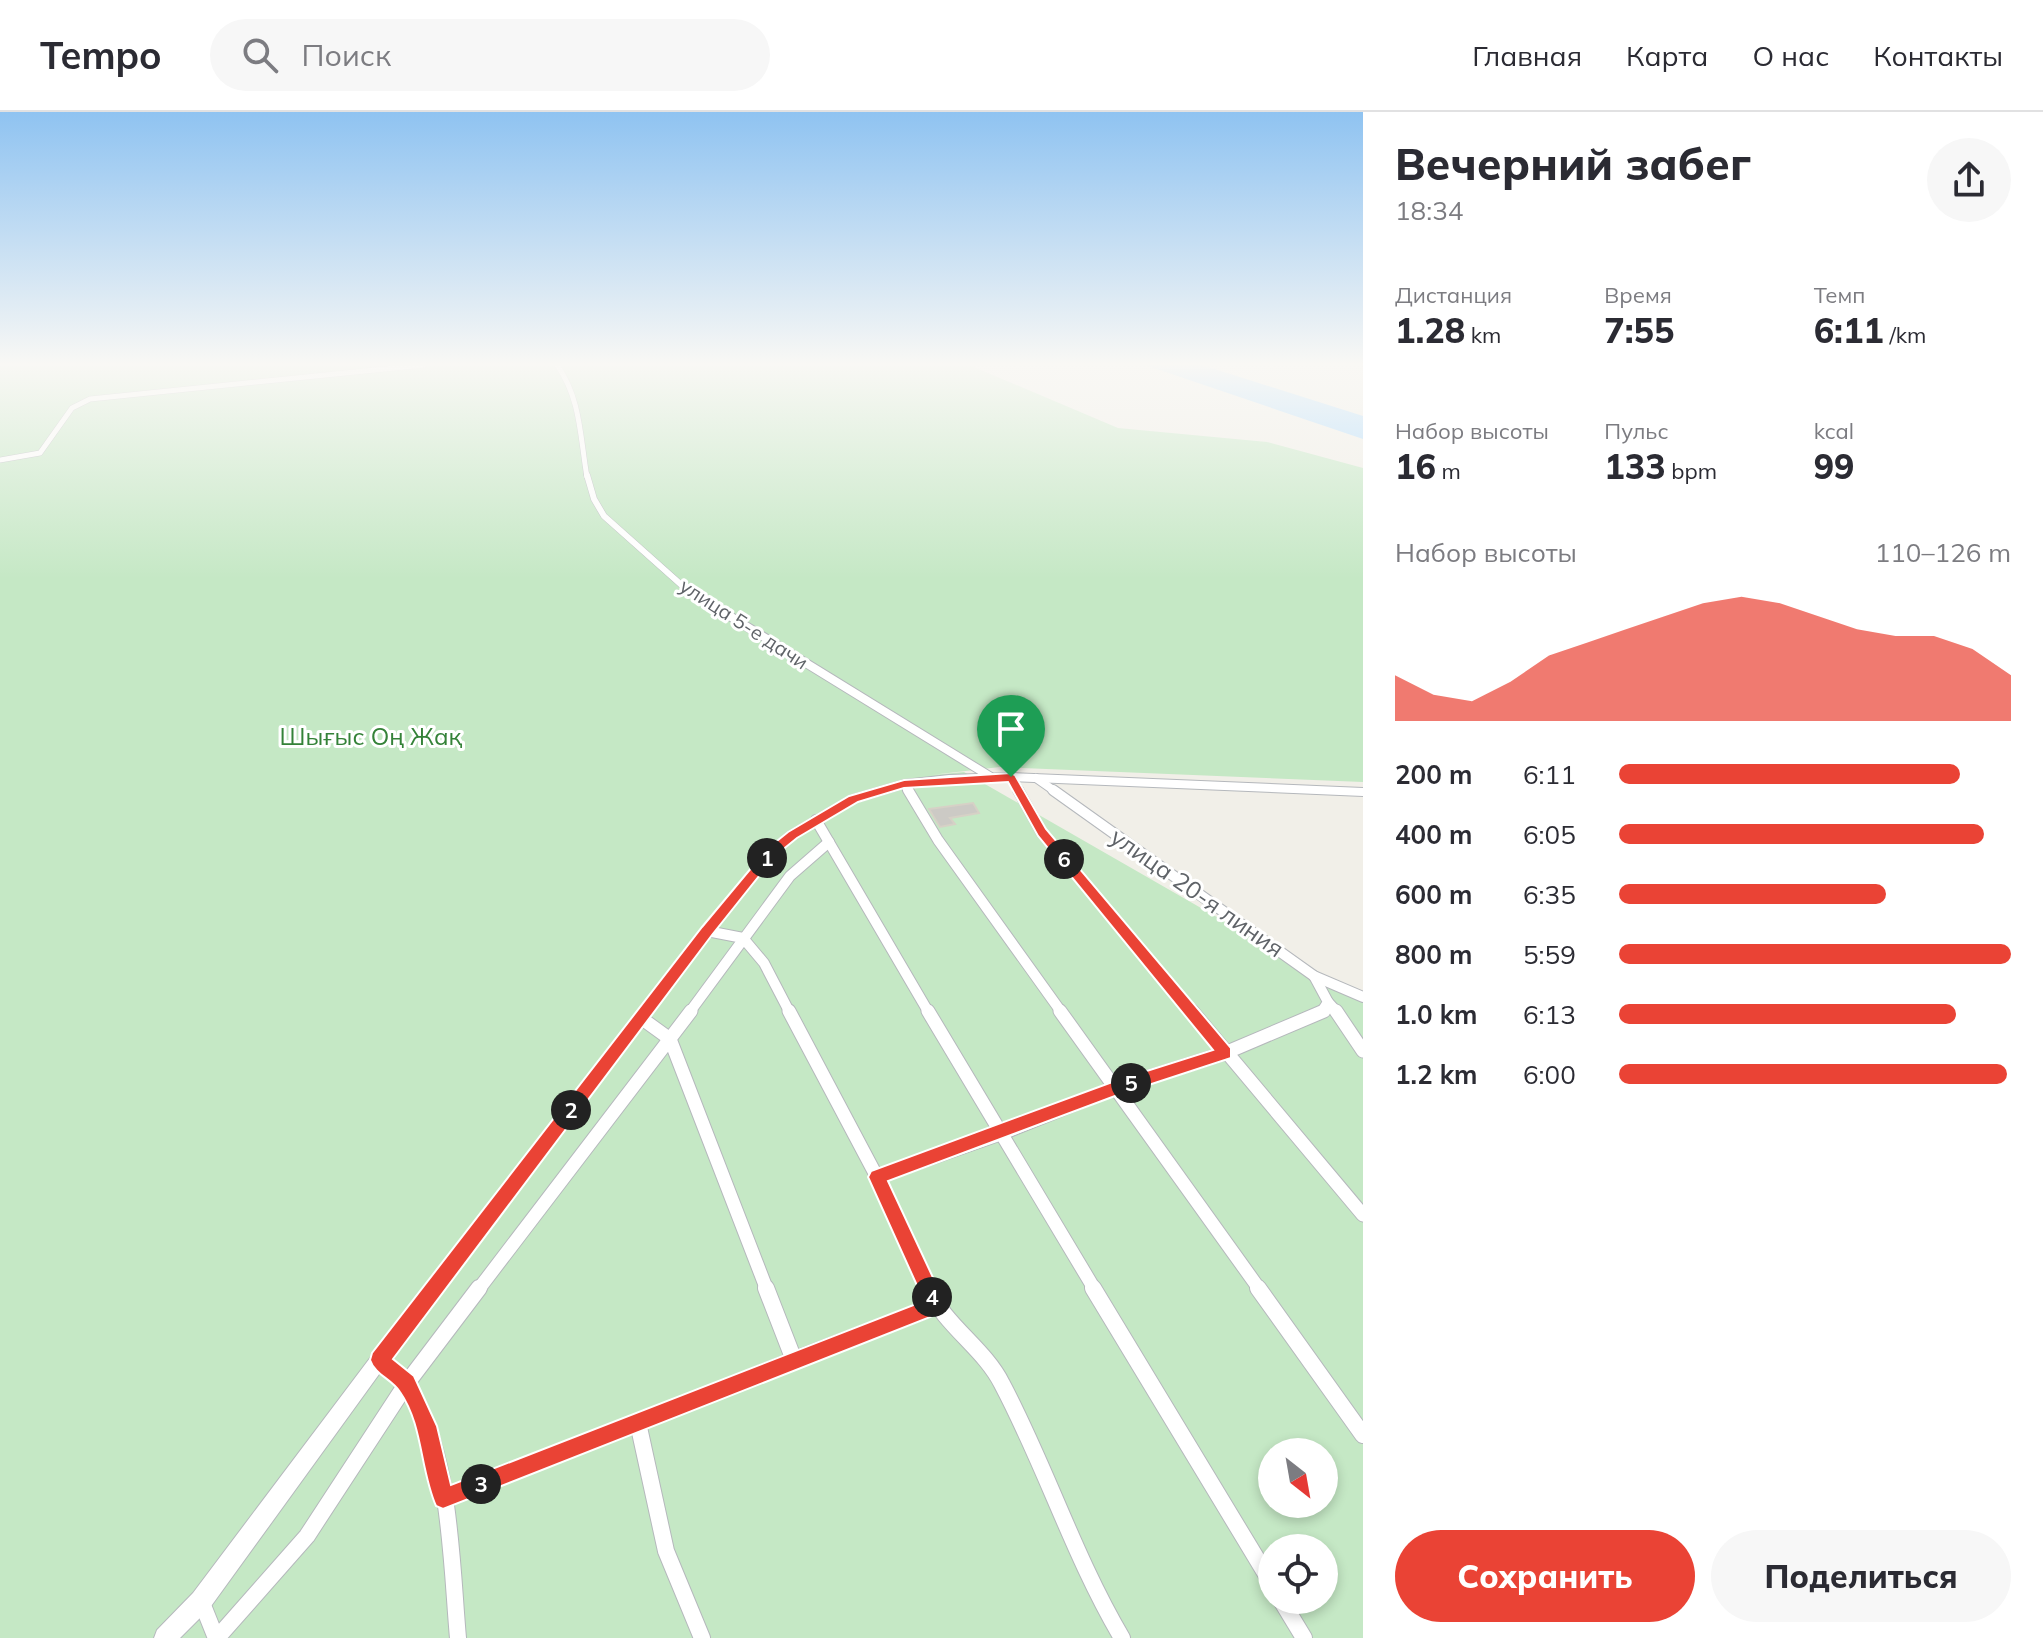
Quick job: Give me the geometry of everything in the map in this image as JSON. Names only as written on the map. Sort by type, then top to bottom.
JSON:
[{"type":"street","points":[[0,460],[40,453],[52,436]]},
{"type":"street","name":"улица 5-е дачи","points":[[581,436],[593,502],[604,516],[686,589],[991,777]]},
{"type":"street","points":[[165,1638],[201,1601],[379,1360],[707,931],[771,853],[816,820],[853,799],[904,784],[991,777],[1363,792]]},
{"type":"street","points":[[1011,777],[1042,833],[1363,1215]]},
{"type":"street","name":"улица 20-я линия","points":[[1036,778],[1314,976],[1363,997]]},
{"type":"street","points":[[904,784],[938,840],[1363,1435]]},
{"type":"street","points":[[816,820],[1000,1134],[1258,1561]]},
{"type":"street","points":[[201,1601],[216,1638],[307,1536],[407,1383],[670,1039],[790,876],[829,842]]},
{"type":"street","points":[[707,931],[743,938],[771,975],[877,1177],[936,1306],[1001,1381],[1097,1596],[1122,1638]]},
{"type":"street","points":[[1314,976],[1328,1002],[1346,1022],[1363,1051]]},
{"type":"street","points":[[877,1177],[1000,1134],[1115,1088],[1225,1053],[1324,1012],[1328,1002]]},
{"type":"street","points":[[641,1018],[670,1039],[794,1360]]},
{"type":"street","points":[[443,1499],[936,1306]]},
{"type":"street","points":[[379,1360],[407,1383],[426,1426],[443,1499],[458,1638]]},
{"type":"street","points":[[638,1423],[666,1551],[702,1638]]},
{"type":"street","points":[[1289,1614],[1304,1638]]},
{"type":"green space","name":"Шығыс Оң Жақ","points":[[0,436],[1205,436],[1267,442],[1363,468],[1363,782],[1000,767],[931,775],[964,772],[1363,1001],[1363,1638],[0,1638]]},
{"type":"building","points":[[973,803],[979,813],[950,818],[955,824],[940,827],[929,809]]},
{"type":"route","points":[[1011,777],[1042,833],[1225,1053],[1115,1088],[1000,1134],[877,1177],[936,1306],[443,1499],[426,1426],[407,1383],[379,1360],[707,931],[771,853],[792,835],[853,799],[904,784],[1011,777]]}]
